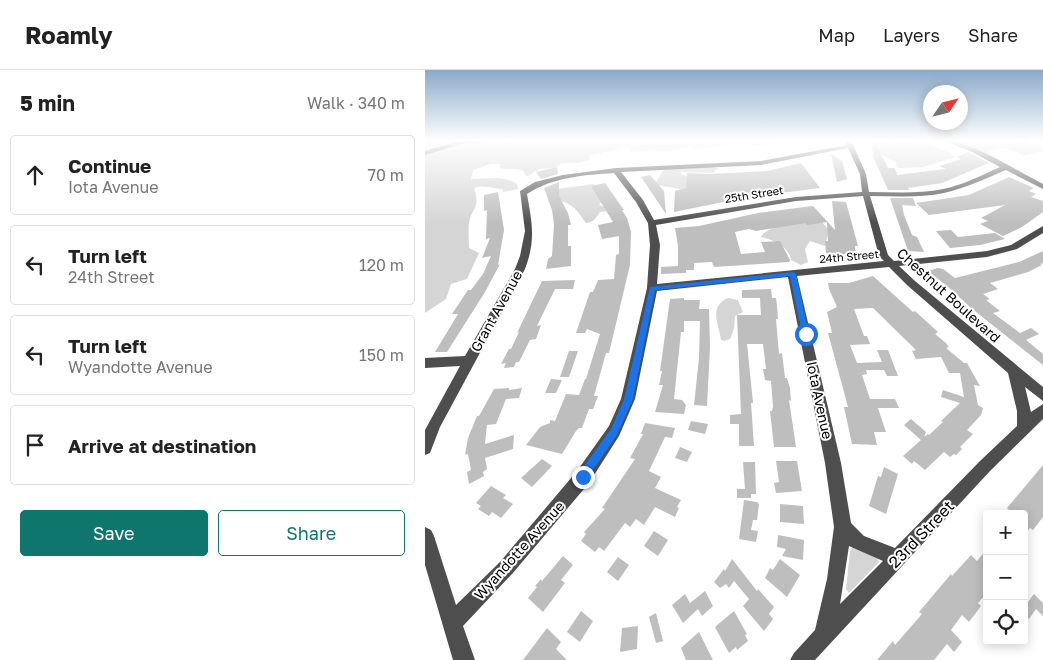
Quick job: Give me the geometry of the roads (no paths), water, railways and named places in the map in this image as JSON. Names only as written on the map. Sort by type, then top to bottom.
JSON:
[{"type":"street","points":[[616,170],[668,168]]},
{"type":"street","name":"Chestnut Boulevard","points":[[860,168],[883,252],[891,265],[1043,395]]},
{"type":"street","points":[[1005,168],[1043,187]]},
{"type":"street","name":"25th Street","points":[[652,223],[767,203],[840,195],[865,189],[905,194],[943,191],[964,185],[1005,168]]},
{"type":"street","name":"Grant Avenue","points":[[425,448],[434,425],[515,279],[524,258],[529,230],[523,193],[530,186],[547,180],[616,170]]},
{"type":"street","name":"Wyandotte Avenue","points":[[452,623],[506,568],[583,477],[614,432],[628,399],[652,288],[655,256],[652,223],[640,202],[616,170]]},
{"type":"street","points":[[1028,179],[1040,178]]},
{"type":"street","name":"24th Street","points":[[652,288],[891,265],[997,252],[1014,246],[1043,229]]},
{"type":"street","name":"Iota Avenue","points":[[793,274],[833,463],[843,527],[836,579],[824,636]]},
{"type":"street","points":[[425,363],[469,361]]},
{"type":"street","points":[[1013,371],[1024,411],[1024,428]]},
{"type":"street","name":"23rd Street","points":[[801,660],[1043,410]]},
{"type":"street","points":[[843,527],[858,542],[898,558]]},
{"type":"street","points":[[425,536],[464,660]]}]
